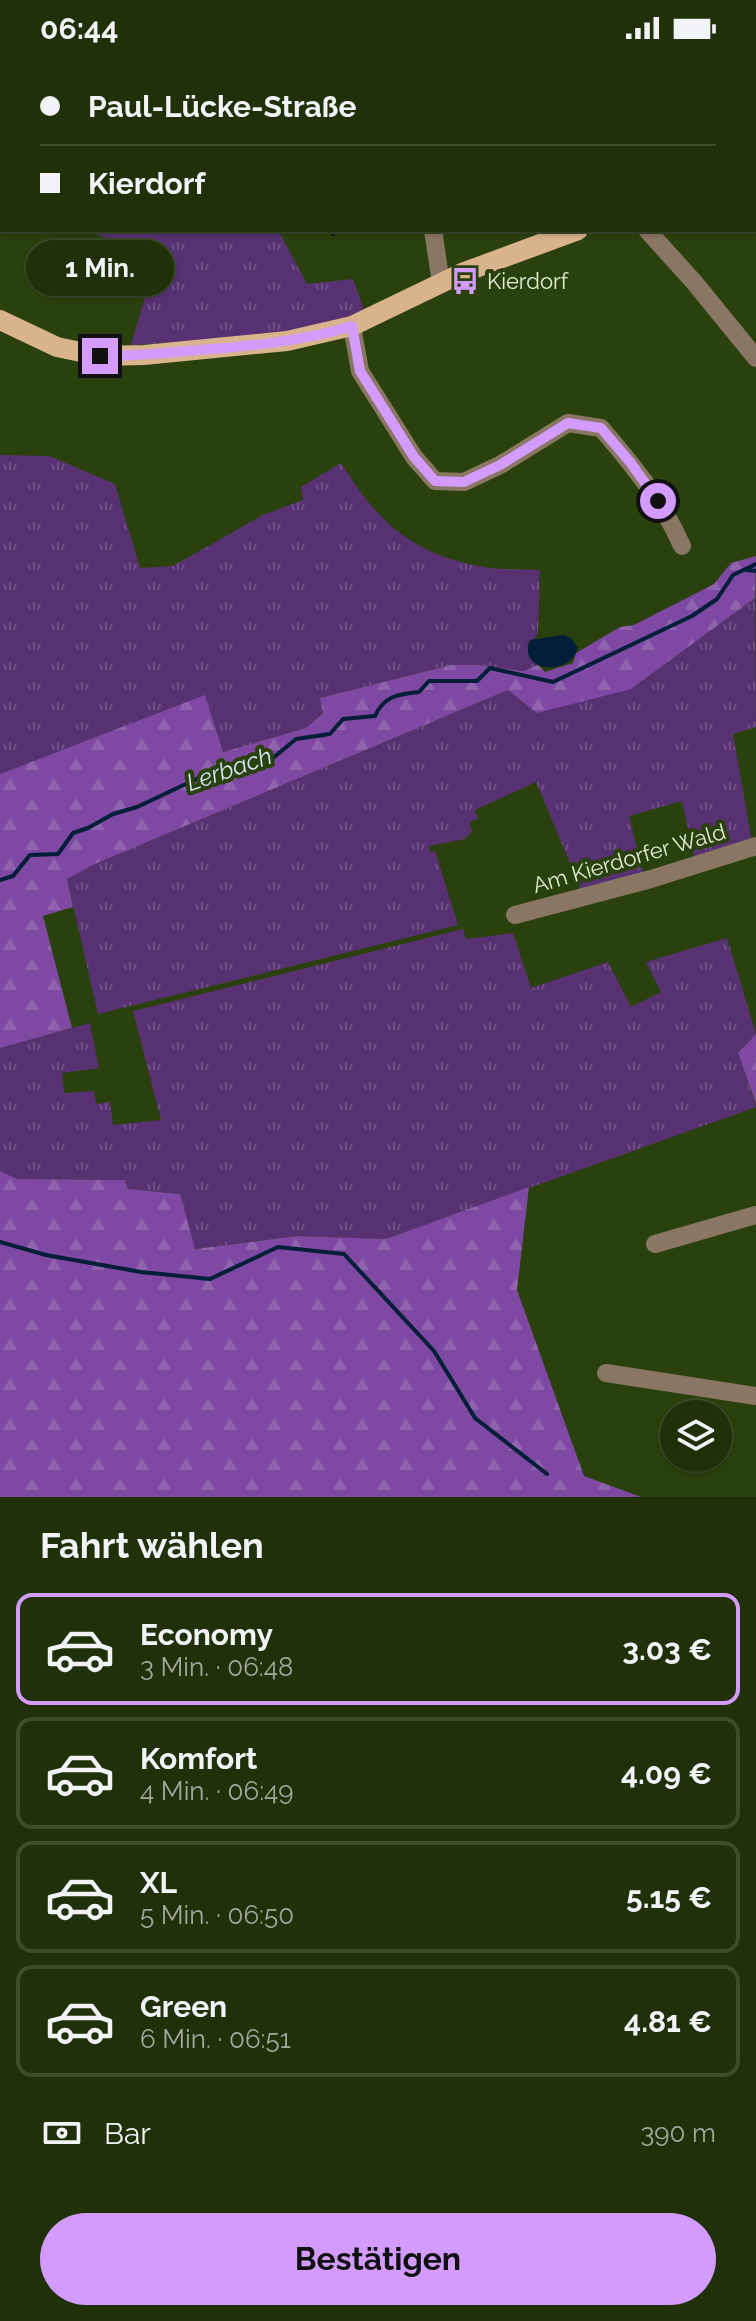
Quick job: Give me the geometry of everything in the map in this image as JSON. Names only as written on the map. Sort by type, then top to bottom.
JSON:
[{"type":"main road","points":[[0,320],[57,347],[100,356],[233,348],[287,341],[352,326],[462,273],[573,232]]},
{"type":"street","points":[[433,232],[441,283]]},
{"type":"street","points":[[649,232],[756,358]]},
{"type":"street","points":[[352,326],[360,371],[414,457],[435,481],[464,482],[500,465],[568,423],[601,428],[630,462],[671,520],[682,546]]},
{"type":"street","name":"Am Kierdorfer Wald","points":[[515,915],[651,879],[756,846]]},
{"type":"street","points":[[655,1244],[756,1215]]},
{"type":"street","points":[[606,1373],[756,1396]]},
{"type":"green space","points":[[91,232],[279,232],[307,284],[353,279],[365,313],[318,328],[131,345],[157,256]]},
{"type":"green space","points":[[0,455],[49,456],[115,484],[140,568],[173,566],[263,515],[303,500],[301,487],[341,463],[369,503],[399,533],[416,544],[436,554],[483,567],[540,570],[538,632],[528,642],[528,652],[538,665],[523,671],[451,665],[321,698],[323,713],[306,728],[223,752],[205,696],[0,774]]},
{"type":"green space","points":[[756,556],[755,598],[631,689],[537,713],[508,690],[95,864],[67,879],[73,907],[43,916],[72,1028],[0,1048],[0,774],[205,695],[223,752],[306,728],[323,713],[320,698],[451,665],[523,671],[538,665],[545,672],[573,663],[576,653],[620,627],[634,625],[714,584],[731,563]]},
{"type":"green space","points":[[755,598],[756,727],[733,734],[752,842],[695,860],[682,801],[629,816],[644,875],[583,894],[536,782],[475,810],[478,819],[469,822],[472,831],[465,839],[429,846],[430,852],[435,851],[458,925],[98,1014],[67,879],[95,864],[508,690],[631,689]]},
{"type":"green space","points":[[463,929],[466,939],[513,933],[531,988],[608,962],[631,1007],[661,992],[646,962],[727,938],[756,1034],[738,1053],[756,1107],[386,1239],[296,1236],[194,1249],[180,1194],[128,1189],[125,1180],[17,1179],[0,1171],[0,1048],[90,1023],[99,1068],[62,1073],[64,1093],[94,1091],[96,1104],[110,1102],[113,1125],[161,1120],[133,1011]]},
{"type":"green space","points":[[756,1034],[756,1104],[738,1053]]},
{"type":"green space","points":[[0,1171],[17,1179],[125,1180],[128,1189],[180,1194],[195,1249],[296,1236],[386,1239],[529,1187],[517,1290],[584,1476],[641,1497],[0,1497]]},
{"type":"water","points":[[563,635],[571,638],[578,648],[565,664],[546,667],[537,665],[531,659],[528,651],[530,640]]},
{"type":"waterway","name":"Lerbach","points":[[0,880],[13,876],[30,855],[58,854],[73,833],[113,814],[137,807],[205,775],[229,774],[273,758],[296,739],[330,734],[343,719],[375,716],[387,700],[419,692],[429,681],[477,681],[490,668],[553,682],[692,616],[717,599],[733,575],[756,564]]},
{"type":"waterway","points":[[746,570],[756,571]]},
{"type":"waterway","points":[[0,1242],[46,1255],[141,1272],[210,1279],[278,1247],[344,1254],[434,1351],[475,1418],[547,1474]]},
{"type":"place","name":"Kierdorf","points":[[465,281]]},
{"type":"route","points":[[100,356],[233,348],[287,341],[352,326],[360,371],[414,457],[435,481],[464,482],[500,465],[568,423],[601,428],[658,501]]}]
